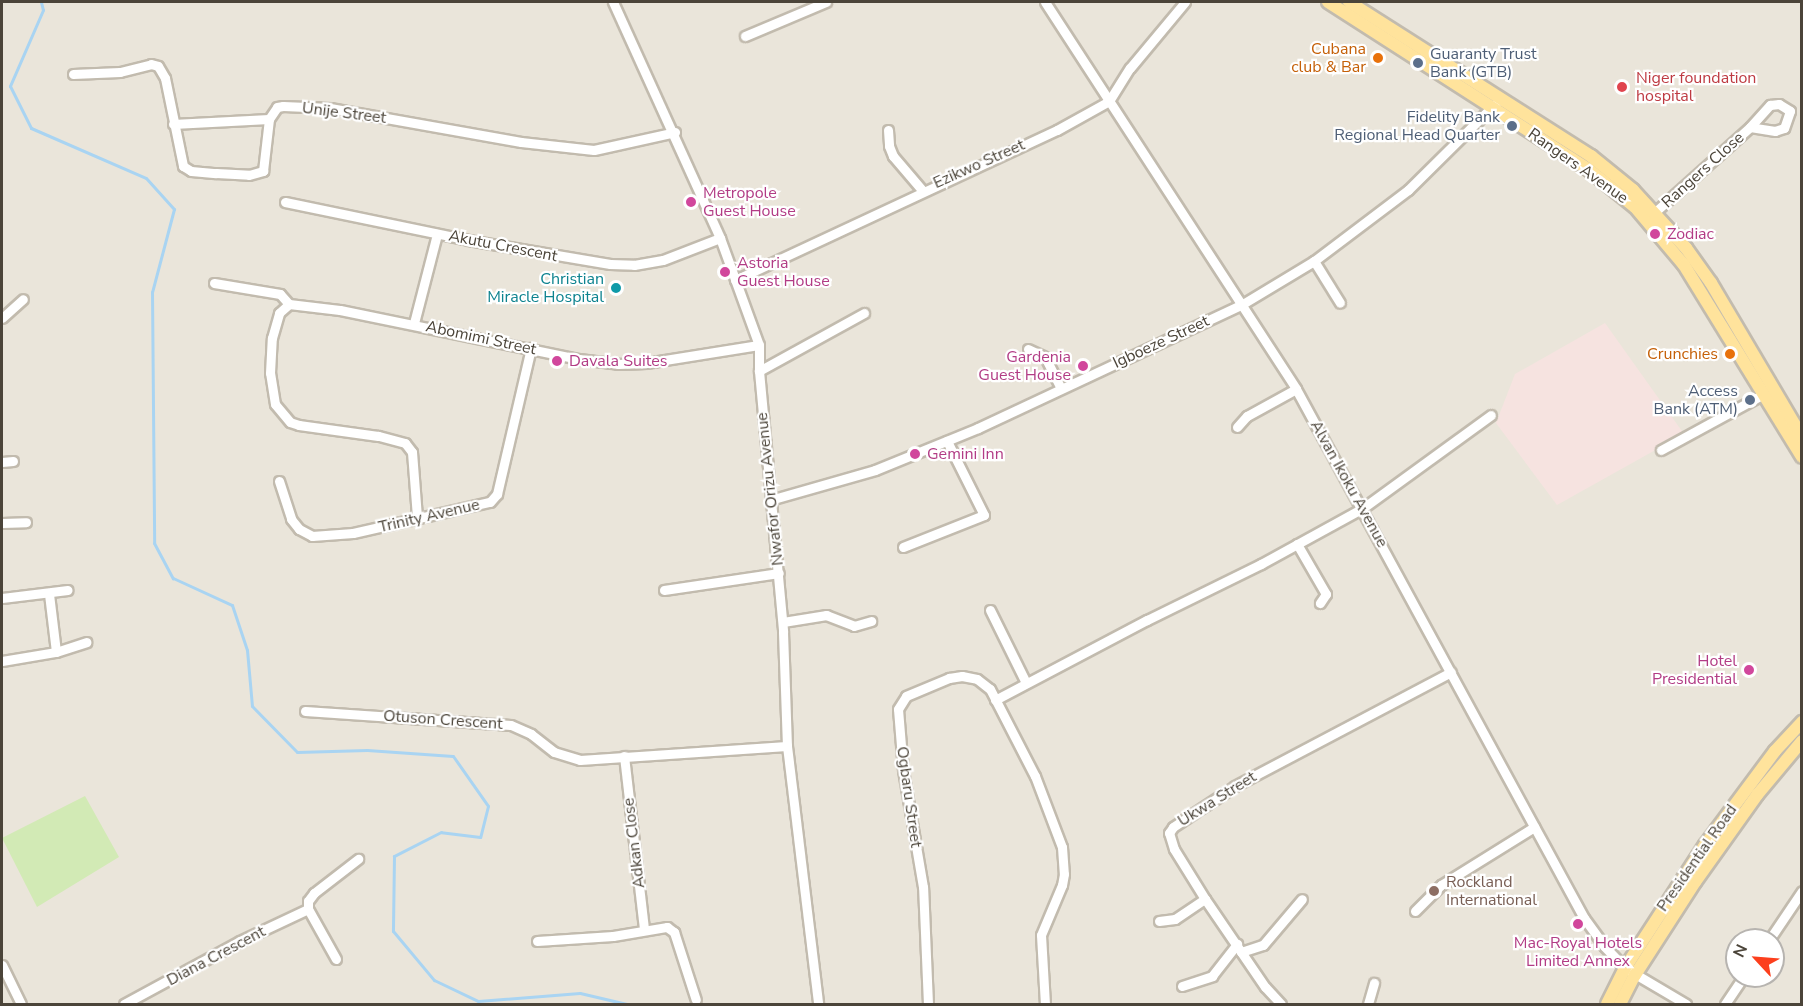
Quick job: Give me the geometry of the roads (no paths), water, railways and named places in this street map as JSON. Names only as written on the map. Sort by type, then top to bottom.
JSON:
[{"type":"main road","name":"Rangers Avenue","points":[[1328,2],[1591,156],[1655,212],[1686,248],[1711,283],[1802,437]]},
{"type":"main road","name":"Rangers Avenue","points":[[1349,2],[1496,102],[1597,176],[1642,214],[1684,265],[1802,457]]},
{"type":"main road","name":"Presidential Road","points":[[1620,1005],[1630,971],[1705,845],[1775,751],[1802,722]]},
{"type":"main road","name":"Presidential Road","points":[[1607,1005],[1757,795],[1802,741]]},
{"type":"street","name":"Nwafor Orizu Avenue","points":[[613,2],[640,66],[675,132],[720,238],[759,345],[759,371],[770,500],[783,622],[787,746],[818,1005]]},
{"type":"street","points":[[745,36],[826,2]]},
{"type":"street","name":"Alvan Ikoku Avenue","points":[[1045,2],[1296,389],[1363,508],[1584,918],[1604,946],[1630,971],[1686,1005]]},
{"type":"street","name":"Ezikwo Street","points":[[735,280],[922,190],[1057,130],[1109,101],[1130,69],[1185,2]]},
{"type":"street","points":[[74,74],[120,72],[151,64],[158,66],[165,78],[173,124],[183,166],[186,169],[249,175],[264,170],[269,119],[173,124]]},
{"type":"street","name":"Igboeze Street","points":[[770,500],[875,470],[947,441],[1241,305],[1314,261],[1408,190],[1496,102]]},
{"type":"street","name":"Unije Street","points":[[269,119],[277,107],[330,108],[521,142],[594,150],[675,132]]},
{"type":"street","name":"Rangers Close","points":[[1655,212],[1750,127]]},
{"type":"street","points":[[888,129],[889,146],[893,156],[922,190]]},
{"type":"street","name":"Akutu Crescent","points":[[285,202],[568,259],[634,265],[663,260],[720,238]]},
{"type":"street","points":[[414,323],[437,234]]},
{"type":"street","points":[[1314,261],[1340,303]]},
{"type":"street","points":[[214,283],[280,294],[289,304],[279,313],[272,338],[271,390],[280,411],[290,422],[299,425],[378,436],[405,443],[412,452],[417,517]]},
{"type":"street","points":[[2,318],[23,299]]},
{"type":"street","name":"Abomimi Street","points":[[289,304],[329,308],[414,323],[579,359],[618,364],[646,363],[759,345]]},
{"type":"street","points":[[759,371],[864,313]]},
{"type":"street","name":"Trinity Avenue","points":[[279,481],[291,519],[299,529],[312,536],[353,533],[417,517],[485,504],[496,497],[512,437],[531,348]]},
{"type":"street","points":[[1028,349],[1045,357],[1060,388]]},
{"type":"street","points":[[1237,427],[1246,416],[1296,389]]},
{"type":"street","points":[[1661,450],[1762,395]]},
{"type":"street","points":[[995,700],[1363,508],[1491,415]]},
{"type":"street","points":[[903,548],[984,515],[947,441]]},
{"type":"street","points":[[2,462],[13,461]]},
{"type":"street","points":[[2,522],[26,522]]},
{"type":"street","points":[[1297,544],[1326,594],[1320,603]]},
{"type":"street","points":[[664,590],[779,573]]},
{"type":"street","points":[[2,598],[68,590]]},
{"type":"street","points":[[49,594],[56,652]]},
{"type":"street","points":[[990,610],[1026,683]]},
{"type":"street","points":[[783,622],[826,615],[854,626],[871,621]]},
{"type":"street","points":[[2,661],[56,652],[86,642]]},
{"type":"street","name":"Ukwa Street","points":[[1281,1005],[1205,899],[1170,841],[1168,833],[1173,827],[1268,768],[1451,672]]},
{"type":"street","name":"Ogbaru Street","points":[[928,1005],[923,887],[903,770],[899,705],[906,696],[962,676],[971,677],[990,689],[1035,776],[1062,847],[1064,874],[1062,885],[1041,935],[1045,1005]]},
{"type":"street","name":"Otuson Crescent","points":[[305,711],[496,723],[521,728],[554,752],[571,760],[787,746]]},
{"type":"street","name":"Adkan Close","points":[[624,756],[644,929]]},
{"type":"street","points":[[1415,911],[1441,885],[1534,827]]},
{"type":"street","points":[[336,959],[309,909],[309,897],[358,859]]},
{"type":"street","points":[[1777,928],[1802,891]]},
{"type":"street","points":[[1159,921],[1175,920],[1205,899]]},
{"type":"street","points":[[1182,986],[1212,976],[1239,948],[1263,945],[1302,899]]},
{"type":"street","name":"Diana Crescent","points":[[124,1005],[240,941],[309,909]]},
{"type":"street","points":[[537,940],[613,936],[662,926],[674,932],[696,1000]]},
{"type":"street","points":[[2,965],[21,1005]]},
{"type":"street","points":[[1368,1005],[1374,983]]},
{"type":"street","points":[[1725,1005],[1736,988]]},
{"type":"waterway","points":[[41,2],[43,10],[10,86],[31,128],[146,178],[174,209],[152,292],[154,543],[173,578],[232,605],[247,650],[252,706],[297,752],[367,750],[453,756],[488,806],[480,837],[441,832],[394,856],[393,931],[434,980],[478,1001],[580,993],[627,1004]]},
{"type":"place","name":"Cubana club & Bar","points":[[1378,58]]},
{"type":"place","name":"Guaranty Trust Bank (GTB)","points":[[1418,63]]},
{"type":"place","name":"Niger foundation hospital","points":[[1622,87]]},
{"type":"place","name":"Fidelity Bank Regional Head Quarter","points":[[1512,126]]},
{"type":"place","name":"Metropole Guest House","points":[[691,202]]},
{"type":"place","name":"Zodiac","points":[[1655,234]]},
{"type":"place","name":"Astoria Guest House","points":[[725,272]]},
{"type":"place","name":"Christian Miracle Hospital","points":[[616,288]]},
{"type":"place","name":"Crunchies","points":[[1730,354]]},
{"type":"place","name":"Davala Suites","points":[[557,361]]},
{"type":"place","name":"Gardenia Guest House","points":[[1083,366]]},
{"type":"place","name":"Access Bank (ATM)","points":[[1750,400]]},
{"type":"place","name":"Gemini Inn","points":[[915,454]]},
{"type":"place","name":"Hotel Presidential","points":[[1749,670]]},
{"type":"place","name":"Rockland International","points":[[1434,891]]},
{"type":"place","name":"Mac-Royal Hotels Limited Annex","points":[[1578,924]]}]
